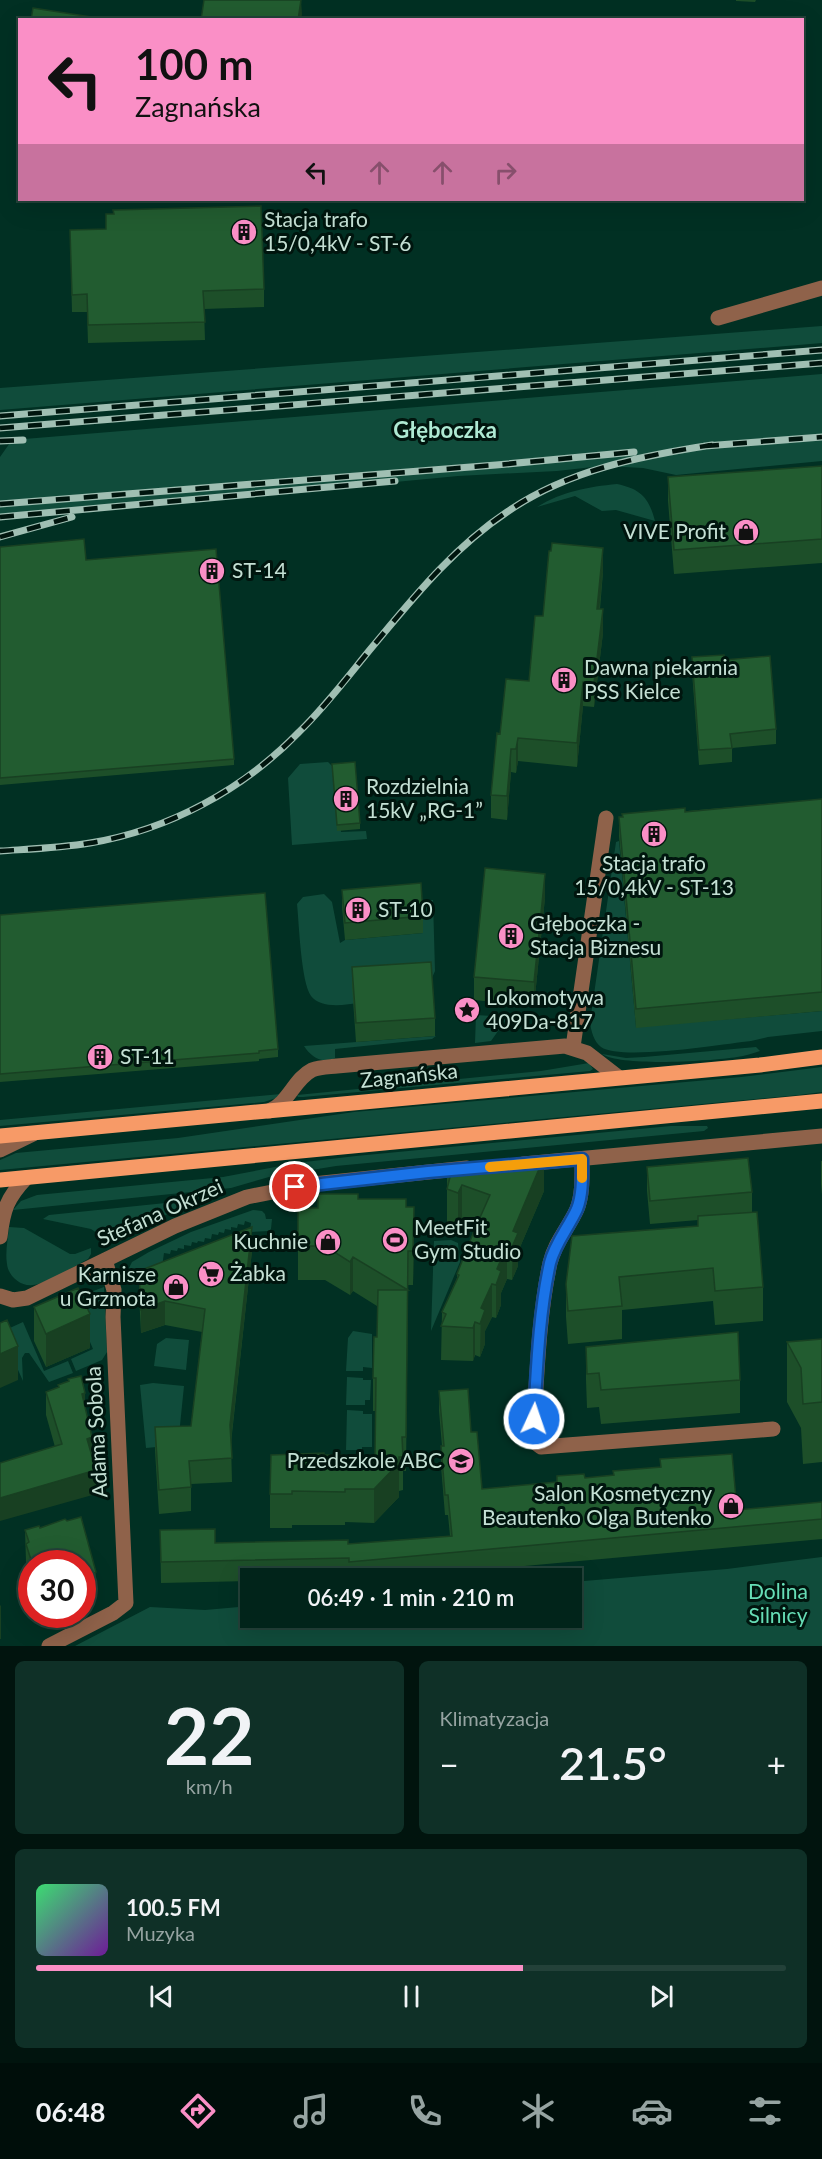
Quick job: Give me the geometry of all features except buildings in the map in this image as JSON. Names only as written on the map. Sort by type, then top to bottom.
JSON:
[{"type":"main road","name":"Zagnańska","points":[[0,1136],[760,1065],[822,1057]]},
{"type":"main road","points":[[0,1180],[822,1101]]},
{"type":"street","points":[[718,318],[822,288]]},
{"type":"street","points":[[573,1047],[606,818]]},
{"type":"street","points":[[269,1111],[283,1102],[306,1075],[317,1069],[557,1046],[573,1047],[587,1053],[618,1077]]},
{"type":"street","points":[[0,1150],[36,1133]]},
{"type":"street","points":[[504,1165],[822,1136]]},
{"type":"street","points":[[582,1159],[577,1209],[562,1233],[550,1261],[542,1323],[533,1437],[537,1444],[541,1447],[774,1429]]},
{"type":"street","name":"Stefana Okrzei","points":[[0,1296],[13,1300],[27,1298],[175,1226],[247,1197],[313,1184],[482,1167]]},
{"type":"street","points":[[0,1237],[2,1221],[11,1194],[26,1178]]},
{"type":"street","name":"Adama Sobola","points":[[49,1646],[113,1613],[126,1603],[113,1317],[114,1290],[105,1260]]},
{"type":"green space","points":[[822,326],[822,343],[0,410],[0,388]]},
{"type":"green space","points":[[822,374],[822,461],[676,475],[643,468],[593,467],[458,476],[0,520],[0,457],[12,440]]},
{"type":"green space","points":[[617,484],[643,496],[650,506],[655,521],[616,510],[602,511],[575,496],[537,507],[556,497],[576,491]]},
{"type":"green space","points":[[328,762],[336,770],[341,832],[366,831],[367,839],[292,845],[288,778],[300,764]]},
{"type":"green space","points":[[619,841],[636,1027],[822,1011],[822,1031],[650,1052],[612,1051],[601,1047],[593,1036],[590,1022],[616,842]]},
{"type":"green space","points":[[324,894],[332,902],[340,943],[345,940],[423,933],[421,900],[433,900],[435,971],[431,980],[351,1004],[321,1003],[311,996],[303,966],[297,904],[303,897]]},
{"type":"green space","points":[[476,1015],[508,1017],[491,1041],[475,1043]]},
{"type":"green space","points":[[436,1036],[432,1039],[335,1049],[335,1058],[330,1060],[321,1060],[313,1056],[304,1046]]},
{"type":"green space","points":[[756,1047],[760,1051],[743,1056],[689,1061],[628,1061],[602,1054],[626,1058]]},
{"type":"green space","points":[[589,1063],[593,1069],[590,1071],[303,1097],[297,1095],[541,1071]]},
{"type":"green space","points":[[822,1067],[822,1092],[799,1095],[0,1170],[0,1160],[16,1153],[178,1138],[354,1112],[741,1077]]},
{"type":"green space","points":[[281,1094],[264,1102],[0,1126],[0,1120]]},
{"type":"green space","points":[[671,1126],[707,1126],[708,1128],[704,1131],[336,1166],[269,1177],[231,1188],[13,1210],[21,1201],[37,1195],[223,1177],[296,1163],[356,1156]]},
{"type":"green space","points":[[185,1201],[191,1203],[134,1230],[107,1232],[100,1235],[91,1229],[43,1219],[49,1215]]},
{"type":"green space","points":[[253,1210],[262,1211],[266,1219],[272,1219],[269,1231],[250,1232],[251,1223],[245,1221],[244,1225],[238,1224],[237,1228],[225,1229],[224,1233],[219,1232],[218,1235],[212,1234],[211,1239],[205,1238],[204,1242],[192,1242],[191,1246],[184,1245],[184,1249],[171,1250],[170,1254],[164,1253],[162,1267],[128,1278],[132,1262],[149,1252],[191,1232]]},
{"type":"green space","points":[[9,1227],[24,1228],[70,1254],[91,1248],[91,1254],[88,1259],[53,1278],[39,1284],[24,1284],[13,1276],[8,1268],[6,1255]]},
{"type":"green space","points":[[451,1240],[458,1243],[460,1262],[431,1331],[434,1241]]},
{"type":"green space","points":[[104,1287],[107,1352],[102,1360],[76,1371],[71,1359],[93,1349],[72,1299]]},
{"type":"green space","points":[[23,1322],[44,1371],[68,1361],[73,1373],[49,1382],[29,1353],[25,1353],[22,1358],[23,1381],[1,1332]]},
{"type":"green space","points":[[353,1331],[372,1334],[372,1368],[363,1367],[363,1371],[346,1371],[348,1338]]},
{"type":"green space","points":[[166,1338],[189,1340],[186,1370],[154,1366],[157,1344]]},
{"type":"green space","points":[[347,1377],[371,1380],[370,1400],[365,1400],[365,1405],[346,1405]]},
{"type":"green space","points":[[153,1383],[184,1386],[178,1445],[146,1448],[140,1385]]},
{"type":"green space","points":[[347,1410],[372,1414],[372,1447],[362,1447],[362,1450],[346,1450]]},
{"type":"green space","name":"Dolina Silnicy","points":[[822,1557],[822,1646],[75,1646],[150,1607],[205,1610],[240,1607],[240,1628],[582,1628],[582,1581],[727,1569]]},
{"type":"railway","points":[[0,416],[822,350]]},
{"type":"railway","points":[[0,428],[822,363]]},
{"type":"railway","points":[[705,446],[822,437]]},
{"type":"railway","points":[[0,441],[23,440]]},
{"type":"railway","points":[[0,851],[68,846],[119,837],[148,828],[204,804],[254,772],[299,732],[435,574],[487,526],[530,498],[580,475],[658,454],[712,445]]},
{"type":"railway","points":[[0,504],[634,452]]},
{"type":"railway","points":[[0,517],[395,481]]},
{"type":"railway","points":[[0,537],[72,517]]},
{"type":"slow traffic","points":[[490,1167],[582,1159],[582,1178]]},
{"type":"place","name":"Stacja trafo 15/0,4kV - ST-6","points":[[244,232]]},
{"type":"place","name":"VIVE Profit","points":[[746,532]]},
{"type":"place","name":"ST-14","points":[[212,571]]},
{"type":"place","name":"Dawna piekarnia PSS Kielce","points":[[564,680]]},
{"type":"place","name":"Rozdzielnia 15kV „RG-1”","points":[[346,799]]},
{"type":"place","name":"Stacja trafo 15/0,4kV - ST-13","points":[[654,834]]},
{"type":"place","name":"ST-10","points":[[358,910]]},
{"type":"place","name":"Głęboczka - Stacja Biznesu","points":[[511,936]]},
{"type":"place","name":"Lokomotywa 409Da-817","points":[[467,1010]]},
{"type":"place","name":"ST-11","points":[[100,1057]]},
{"type":"place","name":"MeetFit Gym Studio","points":[[395,1240]]},
{"type":"place","name":"Kuchnie","points":[[328,1242]]},
{"type":"place","name":"Żabka","points":[[211,1274]]},
{"type":"place","name":"Karnisze u Grzmota","points":[[176,1287]]},
{"type":"place","name":"Przedszkole ABC","points":[[461,1461]]},
{"type":"place","name":"Salon Kosmetyczny Beautenko Olga Butenko","points":[[731,1506]]},
{"type":"district","name":"Głęboczka","points":[[445,430]]},
{"type":"route","points":[[295,1187],[345,1180],[582,1159],[582,1180],[577,1209],[562,1233],[550,1261],[534,1419]]}]
